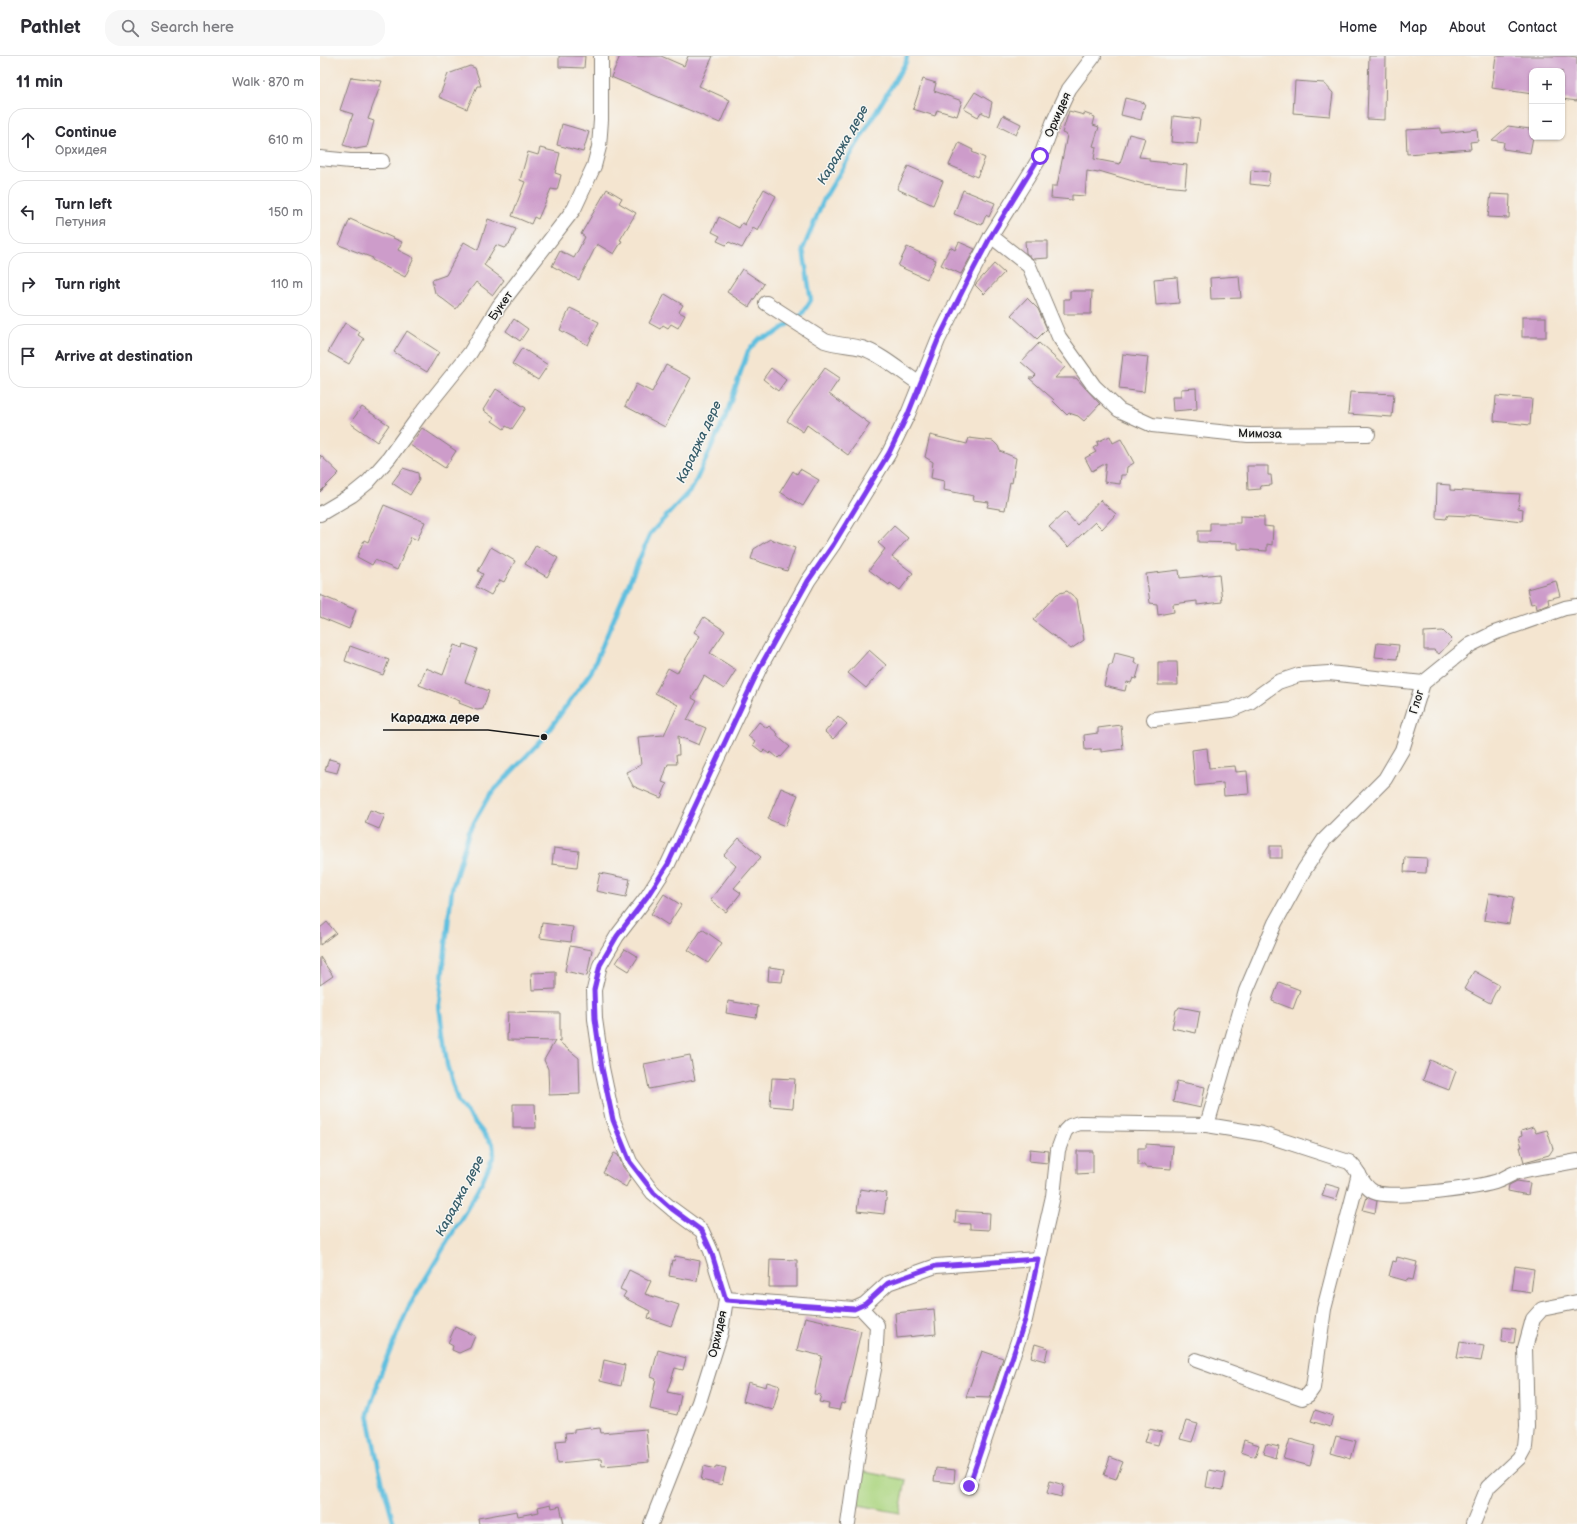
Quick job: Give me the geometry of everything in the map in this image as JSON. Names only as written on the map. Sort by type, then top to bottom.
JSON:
[{"type":"street","name":"Букет","points":[[320,514],[352,495],[368,482],[389,458],[420,415],[470,353],[499,306],[574,210],[594,166],[599,147],[601,120],[601,56]]},
{"type":"street","name":"Орхидея","points":[[651,1524],[699,1402],[721,1332],[726,1300],[711,1251],[702,1231],[672,1209],[654,1193],[630,1162],[613,1120],[602,1068],[595,1019],[594,990],[600,965],[617,936],[647,897],[668,864],[760,667],[808,581],[833,545],[889,453],[908,414],[938,340],[991,236],[1040,156],[1069,89],[1094,56]]},
{"type":"street","points":[[320,158],[350,161],[382,161]]},
{"type":"street","name":"Мимоза","points":[[991,236],[1029,266],[1060,337],[1094,386],[1119,410],[1152,425],[1248,435],[1368,434]]},
{"type":"street","points":[[766,303],[825,342],[856,347],[869,351],[920,384]]},
{"type":"street","name":"Глог","points":[[1207,1125],[1246,991],[1275,923],[1304,870],[1324,840],[1385,779],[1402,750],[1423,682],[1470,645],[1494,633],[1565,608],[1577,606]]},
{"type":"street","points":[[1154,719],[1231,710],[1250,702],[1278,682],[1299,675],[1329,673],[1423,682]]},
{"type":"street","points":[[969,1486],[1025,1320],[1053,1196],[1058,1150],[1065,1131],[1070,1126],[1079,1123],[1207,1125],[1262,1134],[1350,1162],[1356,1166],[1365,1184],[1373,1191],[1386,1194],[1434,1192],[1495,1182],[1516,1173],[1577,1161]]},
{"type":"street","points":[[1196,1360],[1302,1398],[1308,1395],[1313,1388],[1324,1309],[1359,1174]]},
{"type":"street","points":[[726,1300],[854,1309],[860,1307],[888,1283],[936,1266],[1038,1259]]},
{"type":"street","points":[[1472,1524],[1488,1487],[1519,1458],[1525,1447],[1527,1427],[1525,1348],[1533,1319],[1542,1309],[1577,1302]]},
{"type":"street","points":[[848,1524],[859,1446],[874,1370],[877,1325],[860,1307]]},
{"type":"green space","points":[[860,1471],[906,1480],[900,1513],[854,1504]]},
{"type":"building","points":[[559,56],[585,56],[584,68],[559,67]]},
{"type":"building","points":[[620,56],[661,56],[684,66],[688,56],[713,56],[699,86],[730,100],[720,123],[611,77]]},
{"type":"building","points":[[1369,56],[1386,56],[1385,120],[1367,119]]},
{"type":"building","points":[[1496,56],[1577,57],[1577,101],[1565,99],[1565,68],[1529,68],[1529,94],[1492,88]]},
{"type":"building","points":[[470,66],[475,68],[481,86],[477,86],[467,109],[439,97],[448,74]]},
{"type":"building","points":[[351,77],[382,81],[368,119],[374,121],[367,147],[356,149],[343,145],[353,114],[340,110]]},
{"type":"building","points":[[923,79],[936,83],[934,91],[962,101],[957,116],[937,110],[935,116],[913,109]]},
{"type":"building","points":[[1295,81],[1324,83],[1333,93],[1330,116],[1293,113]]},
{"type":"building","points":[[975,92],[992,102],[989,116],[981,112],[978,117],[964,109]]},
{"type":"building","points":[[1125,98],[1145,103],[1141,120],[1121,115]]},
{"type":"building","points":[[1069,111],[1084,115],[1084,113],[1095,117],[1093,125],[1099,127],[1093,146],[1096,147],[1094,159],[1120,164],[1129,134],[1145,138],[1139,157],[1149,158],[1149,161],[1187,165],[1185,188],[1143,184],[1099,171],[1098,173],[1087,171],[1085,196],[1072,195],[1072,200],[1051,198],[1052,186],[1057,186],[1067,135],[1062,133]]},
{"type":"building","points":[[1003,115],[1021,124],[1016,135],[998,126]]},
{"type":"building","points":[[1173,116],[1200,119],[1197,144],[1171,142]]},
{"type":"building","points":[[562,124],[589,132],[583,152],[557,145]]},
{"type":"building","points":[[1508,126],[1529,129],[1529,140],[1532,140],[1530,153],[1503,149],[1504,142],[1492,140]]},
{"type":"building","points":[[1441,128],[1441,133],[1477,129],[1478,141],[1470,142],[1471,149],[1407,154],[1406,130]]},
{"type":"building","points":[[959,143],[973,150],[972,152],[985,158],[977,177],[949,165]]},
{"type":"building","points":[[540,148],[560,153],[555,173],[561,175],[557,190],[551,189],[538,219],[534,217],[531,224],[512,216],[525,182],[520,180],[528,152],[538,155]]},
{"type":"building","points":[[908,166],[943,181],[933,205],[897,189]]},
{"type":"building","points":[[1251,170],[1270,172],[1268,186],[1250,184]]},
{"type":"building","points":[[607,189],[622,198],[619,203],[636,213],[620,240],[622,241],[614,254],[597,244],[579,280],[552,266],[560,251],[574,258],[585,237],[581,234]]},
{"type":"building","points":[[764,189],[776,196],[758,231],[753,228],[742,248],[729,242],[726,245],[717,241],[720,236],[712,232],[719,217],[739,228],[742,223],[746,225],[745,224]]},
{"type":"building","points":[[963,190],[995,203],[989,217],[986,215],[982,225],[954,214]]},
{"type":"building","points":[[1491,194],[1510,195],[1509,218],[1488,217]]},
{"type":"building","points":[[350,219],[402,242],[398,250],[414,258],[405,277],[372,260],[373,258],[339,245]]},
{"type":"building","points":[[488,219],[516,229],[510,243],[504,248],[496,245],[484,265],[504,280],[493,295],[476,282],[456,309],[435,293],[432,280],[446,275],[464,242],[478,250]]},
{"type":"building","points":[[1025,241],[1048,241],[1048,258],[1033,259],[1026,253]]},
{"type":"building","points":[[959,242],[975,249],[961,274],[941,265],[950,247],[955,250]]},
{"type":"building","points":[[907,247],[936,260],[927,279],[898,266]]},
{"type":"building","points":[[994,264],[1004,273],[984,294],[975,285]]},
{"type":"building","points":[[742,269],[764,284],[749,307],[727,292]]},
{"type":"building","points":[[1239,276],[1241,298],[1211,299],[1210,278]]},
{"type":"building","points":[[1177,277],[1179,303],[1156,305],[1154,279]]},
{"type":"building","points":[[1070,291],[1092,291],[1091,314],[1064,314],[1064,299],[1070,299]]},
{"type":"building","points":[[665,294],[683,305],[679,312],[685,315],[678,328],[671,324],[668,328],[663,325],[660,329],[649,323]]},
{"type":"building","points":[[1027,298],[1038,309],[1047,329],[1037,339],[1011,315]]},
{"type":"building","points":[[570,308],[599,322],[588,345],[560,330]]},
{"type":"building","points":[[1522,317],[1546,317],[1546,337],[1522,337]]},
{"type":"building","points":[[514,319],[528,329],[520,341],[506,331]]},
{"type":"building","points":[[345,323],[360,332],[358,335],[364,339],[349,364],[328,352]]},
{"type":"building","points":[[407,331],[439,352],[427,372],[394,352]]},
{"type":"building","points":[[1039,343],[1065,367],[1055,378],[1076,378],[1100,404],[1084,421],[1078,416],[1069,413],[1067,415],[1053,401],[1054,400],[1029,378],[1033,378],[1036,375],[1021,362]]},
{"type":"building","points":[[522,348],[548,365],[538,380],[512,364]]},
{"type":"building","points":[[1123,354],[1148,357],[1144,392],[1119,389]]},
{"type":"building","points":[[666,365],[691,378],[665,427],[625,406],[636,384],[652,392]]},
{"type":"building","points":[[771,368],[786,380],[778,391],[763,379]]},
{"type":"building","points":[[825,368],[840,378],[829,394],[870,424],[848,455],[807,425],[803,432],[787,421]]},
{"type":"building","points":[[1196,388],[1197,409],[1173,411],[1172,397],[1181,397],[1181,389]]},
{"type":"building","points":[[496,389],[526,408],[512,429],[506,426],[504,429],[492,421],[494,418],[483,410]]},
{"type":"building","points":[[1350,392],[1394,394],[1392,417],[1348,414]]},
{"type":"building","points":[[1496,396],[1532,399],[1530,425],[1494,421]]},
{"type":"building","points":[[362,407],[389,425],[377,442],[350,423]]},
{"type":"building","points":[[422,428],[456,451],[445,468],[410,445]]},
{"type":"building","points":[[930,435],[967,444],[969,438],[993,441],[998,446],[1000,451],[1016,458],[1012,483],[1010,482],[1005,510],[987,507],[989,502],[973,500],[974,496],[943,490],[944,481],[931,478],[933,462],[925,457]]},
{"type":"building","points":[[1110,436],[1113,443],[1121,439],[1134,463],[1127,467],[1126,475],[1121,475],[1120,484],[1104,482],[1106,463],[1092,471],[1085,458],[1096,452],[1093,448],[1098,445],[1097,442]]},
{"type":"building","points":[[320,455],[339,473],[320,492]]},
{"type":"building","points":[[1247,466],[1268,466],[1268,475],[1271,475],[1272,485],[1260,486],[1261,489],[1248,490]]},
{"type":"building","points":[[403,468],[418,473],[419,480],[410,495],[392,483]]},
{"type":"building","points":[[800,469],[819,480],[803,506],[780,492],[793,471],[797,474]]},
{"type":"building","points":[[1437,484],[1450,485],[1450,490],[1520,494],[1518,508],[1523,509],[1522,521],[1470,515],[1448,515],[1446,519],[1436,518]]},
{"type":"building","points":[[1100,500],[1116,514],[1102,529],[1095,522],[1068,547],[1049,527],[1065,512],[1077,525]]},
{"type":"building","points":[[384,505],[425,522],[417,540],[411,537],[397,570],[375,560],[372,565],[357,557],[364,540],[368,542]]},
{"type":"building","points":[[1240,516],[1264,517],[1264,526],[1273,527],[1272,545],[1267,544],[1267,551],[1238,549],[1238,543],[1198,542],[1198,531],[1210,531],[1210,523],[1240,523]]},
{"type":"building","points":[[894,526],[908,538],[892,557],[913,573],[900,590],[890,583],[889,585],[869,570],[885,549],[878,543]]},
{"type":"building","points":[[770,539],[795,548],[787,571],[751,559],[754,549]]},
{"type":"building","points":[[536,545],[558,558],[547,577],[525,564]]},
{"type":"building","points":[[491,547],[515,561],[504,582],[500,580],[491,595],[476,587],[483,574],[478,571]]},
{"type":"building","points":[[1179,570],[1180,578],[1219,574],[1222,602],[1197,605],[1197,601],[1173,604],[1174,612],[1158,615],[1157,604],[1150,603],[1146,574]]},
{"type":"building","points":[[1556,581],[1560,596],[1548,599],[1549,605],[1537,609],[1536,603],[1531,604],[1527,589]]},
{"type":"building","points":[[1067,591],[1077,599],[1084,640],[1071,649],[1033,620],[1057,594]]},
{"type":"building","points":[[320,595],[356,610],[349,629],[320,617]]},
{"type":"building","points":[[704,617],[725,631],[710,653],[736,670],[724,689],[704,676],[692,698],[697,701],[687,720],[706,728],[699,745],[678,736],[679,755],[676,755],[677,764],[668,764],[662,782],[667,784],[661,798],[633,786],[626,772],[641,765],[638,737],[664,735],[678,705],[655,693],[668,668],[677,673],[700,636],[694,632]]},
{"type":"building","points":[[1443,631],[1452,640],[1439,654],[1434,650],[1424,650],[1424,632]]},
{"type":"building","points":[[1377,643],[1399,645],[1397,659],[1375,657]]},
{"type":"building","points":[[464,644],[477,649],[465,682],[489,691],[483,709],[477,710],[459,703],[460,701],[419,685],[426,668],[443,675],[454,645],[463,648]]},
{"type":"building","points":[[350,646],[389,660],[383,675],[345,661]]},
{"type":"building","points":[[869,650],[886,665],[866,688],[848,673]]},
{"type":"building","points":[[1115,653],[1135,658],[1134,663],[1140,665],[1136,679],[1133,678],[1131,683],[1127,682],[1125,691],[1104,686],[1109,665],[1112,665]]},
{"type":"building","points":[[1158,662],[1177,662],[1178,685],[1158,685]]},
{"type":"building","points":[[838,716],[847,724],[833,739],[825,732]]},
{"type":"building","points":[[759,722],[767,728],[769,726],[778,734],[777,736],[790,747],[781,757],[780,756],[778,758],[771,752],[769,754],[764,750],[762,752],[753,745],[755,742],[748,736]]},
{"type":"building","points":[[1121,725],[1123,749],[1101,752],[1101,749],[1085,750],[1084,735],[1098,733],[1098,728]]},
{"type":"building","points":[[1207,748],[1209,768],[1235,766],[1236,772],[1247,771],[1249,794],[1224,796],[1223,783],[1195,786],[1192,750]]},
{"type":"building","points":[[329,759],[340,762],[337,773],[325,770]]},
{"type":"building","points":[[781,788],[798,795],[785,826],[768,819]]},
{"type":"building","points":[[370,810],[385,815],[379,829],[365,823]]},
{"type":"building","points":[[739,838],[761,857],[734,888],[741,893],[726,912],[710,900],[736,866],[724,855]]},
{"type":"building","points":[[1270,846],[1282,846],[1282,858],[1270,858]]},
{"type":"building","points":[[554,848],[579,851],[577,867],[552,864]]},
{"type":"building","points":[[1405,857],[1427,858],[1426,873],[1404,872]]},
{"type":"building","points":[[600,873],[630,879],[626,897],[596,891]]},
{"type":"building","points":[[1489,893],[1514,897],[1509,924],[1484,920]]},
{"type":"building","points":[[664,894],[681,905],[668,925],[651,914]]},
{"type":"building","points":[[327,922],[336,933],[320,945],[320,928]]},
{"type":"building","points":[[542,923],[573,927],[571,942],[540,938]]},
{"type":"building","points":[[702,929],[722,943],[708,963],[688,950]]},
{"type":"building","points":[[570,946],[592,950],[587,976],[565,971]]},
{"type":"building","points":[[625,949],[638,957],[629,971],[616,963]]},
{"type":"building","points":[[320,957],[333,976],[320,985]]},
{"type":"building","points":[[769,967],[784,969],[782,982],[768,981]]},
{"type":"building","points":[[1474,971],[1499,985],[1490,1003],[1464,989]]},
{"type":"building","points":[[556,972],[556,989],[532,990],[531,973]]},
{"type":"building","points":[[1279,982],[1300,990],[1293,1009],[1272,1001]]},
{"type":"building","points":[[728,1001],[758,1006],[756,1018],[726,1013]]},
{"type":"building","points":[[1179,1007],[1200,1011],[1196,1033],[1172,1028],[1176,1010]]},
{"type":"building","points":[[508,1012],[560,1013],[560,1041],[558,1041],[579,1058],[580,1094],[549,1095],[548,1069],[544,1060],[555,1041],[507,1040]]},
{"type":"building","points":[[690,1055],[695,1080],[649,1089],[644,1064]]},
{"type":"building","points":[[1430,1060],[1456,1071],[1449,1090],[1423,1080]]},
{"type":"building","points":[[772,1078],[795,1079],[793,1108],[770,1106]]},
{"type":"building","points":[[1177,1081],[1205,1087],[1201,1108],[1173,1102]]},
{"type":"building","points":[[513,1104],[535,1104],[536,1128],[513,1128]]},
{"type":"building","points":[[1533,1127],[1536,1133],[1547,1130],[1553,1149],[1549,1155],[1524,1162],[1519,1137],[1522,1136],[1521,1131]]},
{"type":"building","points":[[1146,1144],[1173,1146],[1171,1169],[1138,1165],[1138,1148],[1146,1148]]},
{"type":"building","points":[[1030,1149],[1049,1151],[1048,1163],[1029,1161]]},
{"type":"building","points":[[1077,1151],[1093,1151],[1093,1173],[1077,1174]]},
{"type":"building","points":[[614,1153],[618,1155],[623,1167],[631,1177],[626,1187],[603,1173]]},
{"type":"building","points":[[1517,1181],[1530,1183],[1528,1195],[1508,1191],[1509,1185]]},
{"type":"building","points":[[1326,1184],[1340,1188],[1336,1200],[1322,1196]]},
{"type":"building","points":[[860,1189],[887,1193],[884,1214],[857,1211]]},
{"type":"building","points":[[1367,1197],[1377,1201],[1375,1213],[1363,1210]]},
{"type":"building","points":[[956,1211],[990,1213],[989,1230],[970,1229],[970,1224],[955,1223]]},
{"type":"building","points":[[675,1256],[700,1261],[697,1281],[669,1276],[672,1260],[674,1261]]},
{"type":"building","points":[[1397,1257],[1417,1262],[1413,1280],[1408,1279],[1407,1281],[1389,1276],[1393,1261],[1396,1262]]},
{"type":"building","points":[[770,1259],[797,1260],[797,1287],[769,1287]]},
{"type":"building","points":[[1515,1266],[1534,1269],[1531,1293],[1512,1290]]},
{"type":"building","points":[[629,1270],[651,1281],[645,1294],[679,1305],[671,1326],[648,1318],[650,1311],[623,1297],[626,1292],[620,1289]]},
{"type":"building","points":[[934,1309],[936,1334],[897,1338],[895,1313]]},
{"type":"building","points":[[805,1317],[861,1331],[844,1404],[841,1403],[839,1410],[828,1408],[829,1404],[819,1402],[821,1395],[814,1394],[822,1356],[797,1350]]},
{"type":"building","points":[[455,1327],[475,1336],[470,1348],[459,1353],[452,1350],[453,1346],[448,1343]]},
{"type":"building","points":[[1503,1327],[1516,1329],[1514,1343],[1502,1342]]},
{"type":"building","points":[[1460,1342],[1484,1346],[1481,1361],[1457,1358]]},
{"type":"building","points":[[1035,1344],[1048,1348],[1045,1361],[1031,1357]]},
{"type":"building","points":[[658,1350],[686,1358],[683,1370],[675,1368],[667,1392],[681,1395],[677,1415],[650,1409],[656,1379],[651,1377]]},
{"type":"building","points":[[982,1351],[1003,1358],[990,1398],[966,1397]]},
{"type":"building","points":[[604,1360],[625,1365],[621,1386],[600,1381]]},
{"type":"building","points":[[748,1382],[766,1387],[767,1382],[780,1386],[773,1410],[743,1401]]},
{"type":"building","points":[[1315,1410],[1333,1416],[1330,1427],[1311,1421]]},
{"type":"building","points":[[1186,1421],[1198,1424],[1192,1442],[1180,1439]]},
{"type":"building","points":[[590,1427],[591,1429],[600,1428],[601,1433],[646,1429],[649,1462],[602,1466],[601,1459],[558,1463],[556,1441],[566,1440],[565,1433],[574,1432],[574,1429]]},
{"type":"building","points":[[1149,1429],[1162,1432],[1158,1445],[1145,1442]]},
{"type":"building","points":[[1336,1436],[1356,1441],[1351,1459],[1331,1453]]},
{"type":"building","points":[[1290,1439],[1315,1446],[1310,1466],[1284,1459]]},
{"type":"building","points":[[1244,1440],[1259,1445],[1255,1457],[1241,1452]]},
{"type":"building","points":[[1266,1444],[1279,1447],[1276,1458],[1263,1454]]},
{"type":"building","points":[[1110,1457],[1123,1462],[1116,1479],[1104,1475]]},
{"type":"building","points":[[704,1466],[715,1469],[716,1466],[726,1468],[722,1485],[701,1480]]},
{"type":"building","points":[[936,1468],[955,1470],[954,1483],[934,1481]]},
{"type":"building","points":[[1209,1470],[1226,1473],[1223,1490],[1206,1487]]},
{"type":"building","points":[[1050,1481],[1064,1485],[1061,1497],[1047,1493]]},
{"type":"building","points":[[551,1504],[552,1508],[560,1506],[564,1524],[479,1524],[478,1518],[517,1511],[518,1516],[539,1512],[538,1507]]},
{"type":"waterway","name":"Караджа дере","points":[[394,1524],[379,1469],[368,1414],[381,1373],[408,1308],[478,1190],[494,1155],[493,1145],[458,1102],[447,1065],[439,1005],[452,889],[469,831],[489,796],[544,737],[591,672],[650,534],[693,487],[725,418],[748,351],[759,339],[773,335],[802,314],[811,300],[803,249],[824,199],[906,62],[907,56]]},
{"type":"place","name":"Караджа дере","points":[[544,737]]},
{"type":"route","points":[[969,1486],[1025,1320],[1038,1259],[936,1266],[888,1283],[865,1304],[854,1309],[726,1300],[711,1251],[702,1231],[672,1209],[654,1193],[630,1162],[613,1120],[602,1068],[595,1019],[594,990],[600,965],[617,936],[647,897],[668,864],[760,667],[808,581],[833,545],[889,453],[908,414],[938,340],[970,276],[991,236],[1040,156]]}]
